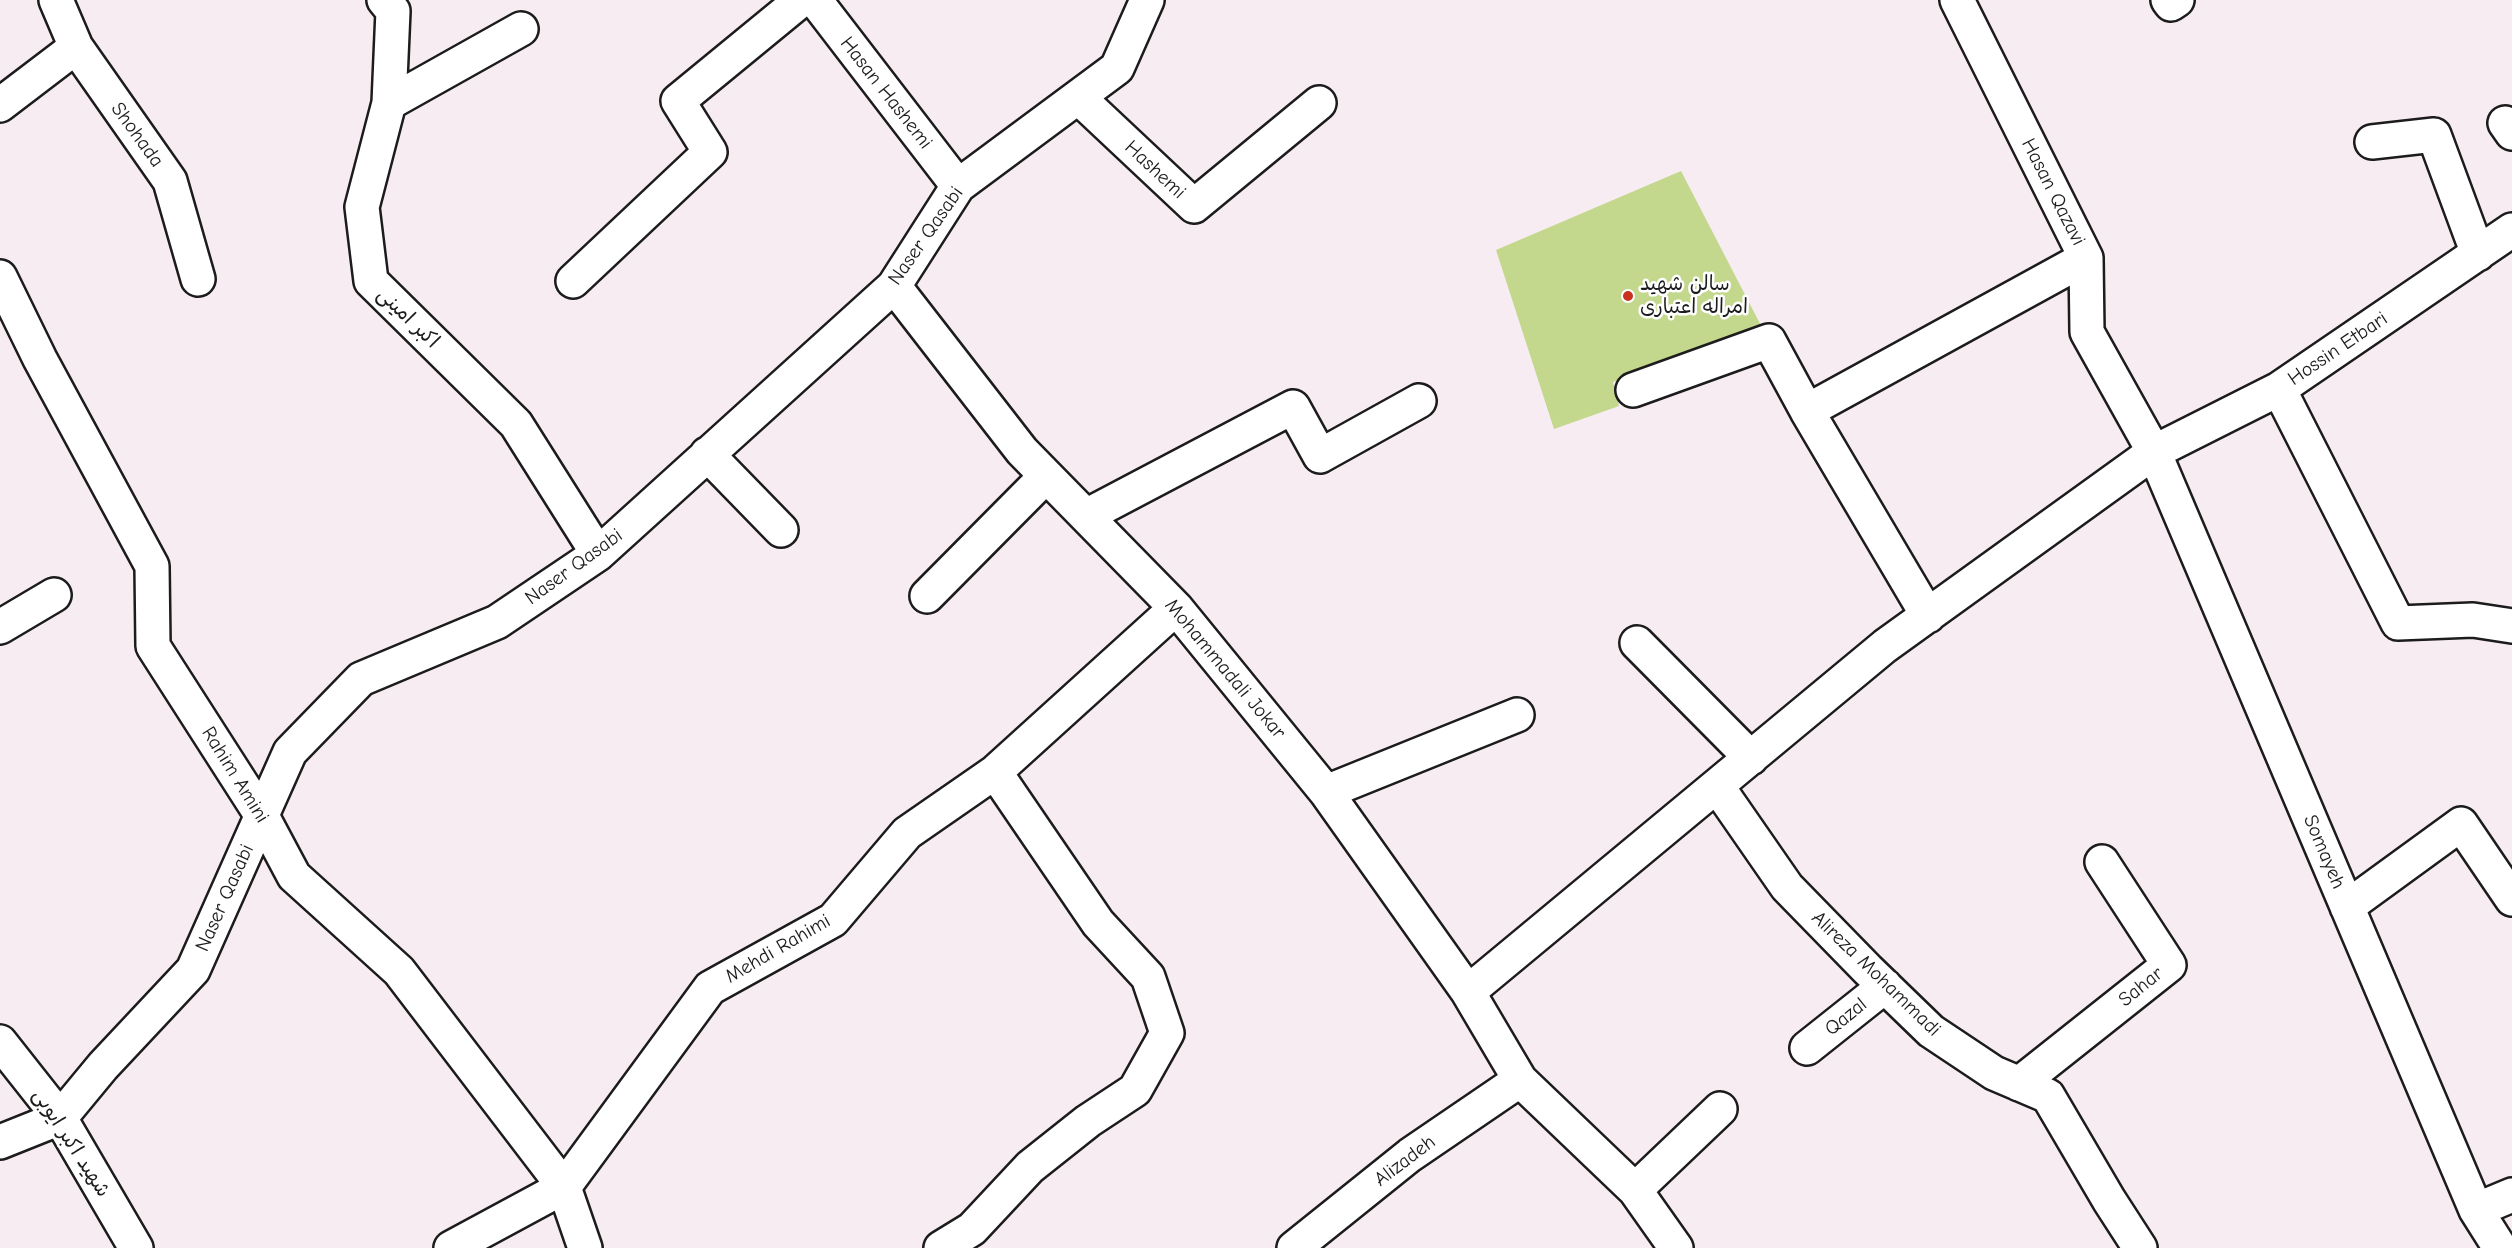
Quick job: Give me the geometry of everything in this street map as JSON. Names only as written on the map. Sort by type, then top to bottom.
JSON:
[{"type":"street","name":"Shohada","points":[[56,0],[76,47],[170,181],[198,279]]},
{"type":"street","name":"اکبر امینی","points":[[384,0],[393,11],[389,103],[362,207],[371,281],[516,424],[598,554]]},
{"type":"street","points":[[573,281],[710,152],[678,101],[801,0]]},
{"type":"street","name":"Hasan Hashemi","points":[[815,0],[958,186]]},
{"type":"street","name":"Naser Qasabi","points":[[60,1118],[103,1066],[193,970],[290,752],[361,679],[497,622],[598,554],[894,286],[958,186],[1117,68],[1147,0]]},
{"type":"street","points":[[2168,0],[2171,3],[2177,0]]},
{"type":"street","name":"Hasan Qazavi","points":[[1970,5],[2086,258],[2087,332],[2154,452]]},
{"type":"street","points":[[389,103],[521,29]]},
{"type":"street","points":[[0,105],[76,47]]},
{"type":"street","name":"Hashemi","points":[[1078,97],[1194,206],[1319,103]]},
{"type":"street","points":[[2372,142],[2433,135],[2478,254]]},
{"type":"street","name":"Hossin Etbari","points":[[1468,992],[1885,646],[2154,452],[2278,389],[2512,230]]},
{"type":"street","points":[[1807,411],[2086,258]]},
{"type":"street","name":"Rahim Amini","points":[[0,277],[40,359],[152,566],[153,646],[262,816],[294,876],[399,972],[564,1187],[585,1248]]},
{"type":"street","name":"Mohammadali Jokar","points":[[894,286],[1022,451],[1176,608],[1326,792],[1468,992],[1520,1080],[1635,1190],[1662,1243]]},
{"type":"street","points":[[1633,390],[1769,342],[1928,616]]},
{"type":"street","points":[[2278,389],[2398,623],[2472,620],[2512,626]]},
{"type":"street","points":[[1086,516],[1293,407],[1320,456],[1419,401]]},
{"type":"street","name":"Somayeh","points":[[2154,452],[2476,1210],[2500,1248]]},
{"type":"street","points":[[707,454],[781,530]]},
{"type":"street","points":[[927,596],[1046,476]]},
{"type":"street","points":[[0,627],[54,594]]},
{"type":"street","name":"Mehdi Rahimi","points":[[451,1248],[564,1187],[710,988],[833,920],[907,833],[995,772],[1176,608]]},
{"type":"street","points":[[1637,643],[1751,758]]},
{"type":"street","points":[[1326,792],[1517,715]]},
{"type":"street","points":[[941,1248],[972,1229],[1030,1167],[1088,1120],[1135,1090],[1167,1033],[1148,977],[1098,923],[995,772]]},
{"type":"street","name":"Alireza Mohammadi","points":[[1717,786],[1787,887],[1931,1031],[1994,1074],[2048,1096],[2140,1248]]},
{"type":"street","points":[[2348,907],[2461,824],[2512,899]]},
{"type":"street","name":"Sahar","points":[[2019,1084],[2169,965],[2102,862]]},
{"type":"street","name":"Qazal","points":[[1807,1048],[1885,986]]},
{"type":"street","name":"شهید اکبر ایوبی","points":[[0,1042],[60,1118],[136,1248]]},
{"type":"street","name":"Alizadeh","points":[[1294,1248],[1410,1155],[1520,1080]]},
{"type":"street","points":[[1635,1190],[1720,1109]]},
{"type":"street","points":[[0,1142],[60,1118]]},
{"type":"street","points":[[2476,1210],[2512,1195]]},
{"type":"green space","name":"سالن شهید امراله اعتباری","points":[[1681,171],[1769,341],[1613,382],[1619,406],[1554,429],[1496,250]]},
{"type":"place","name":"سالن شهید امراله اعتباری","points":[[1628,296]]}]
